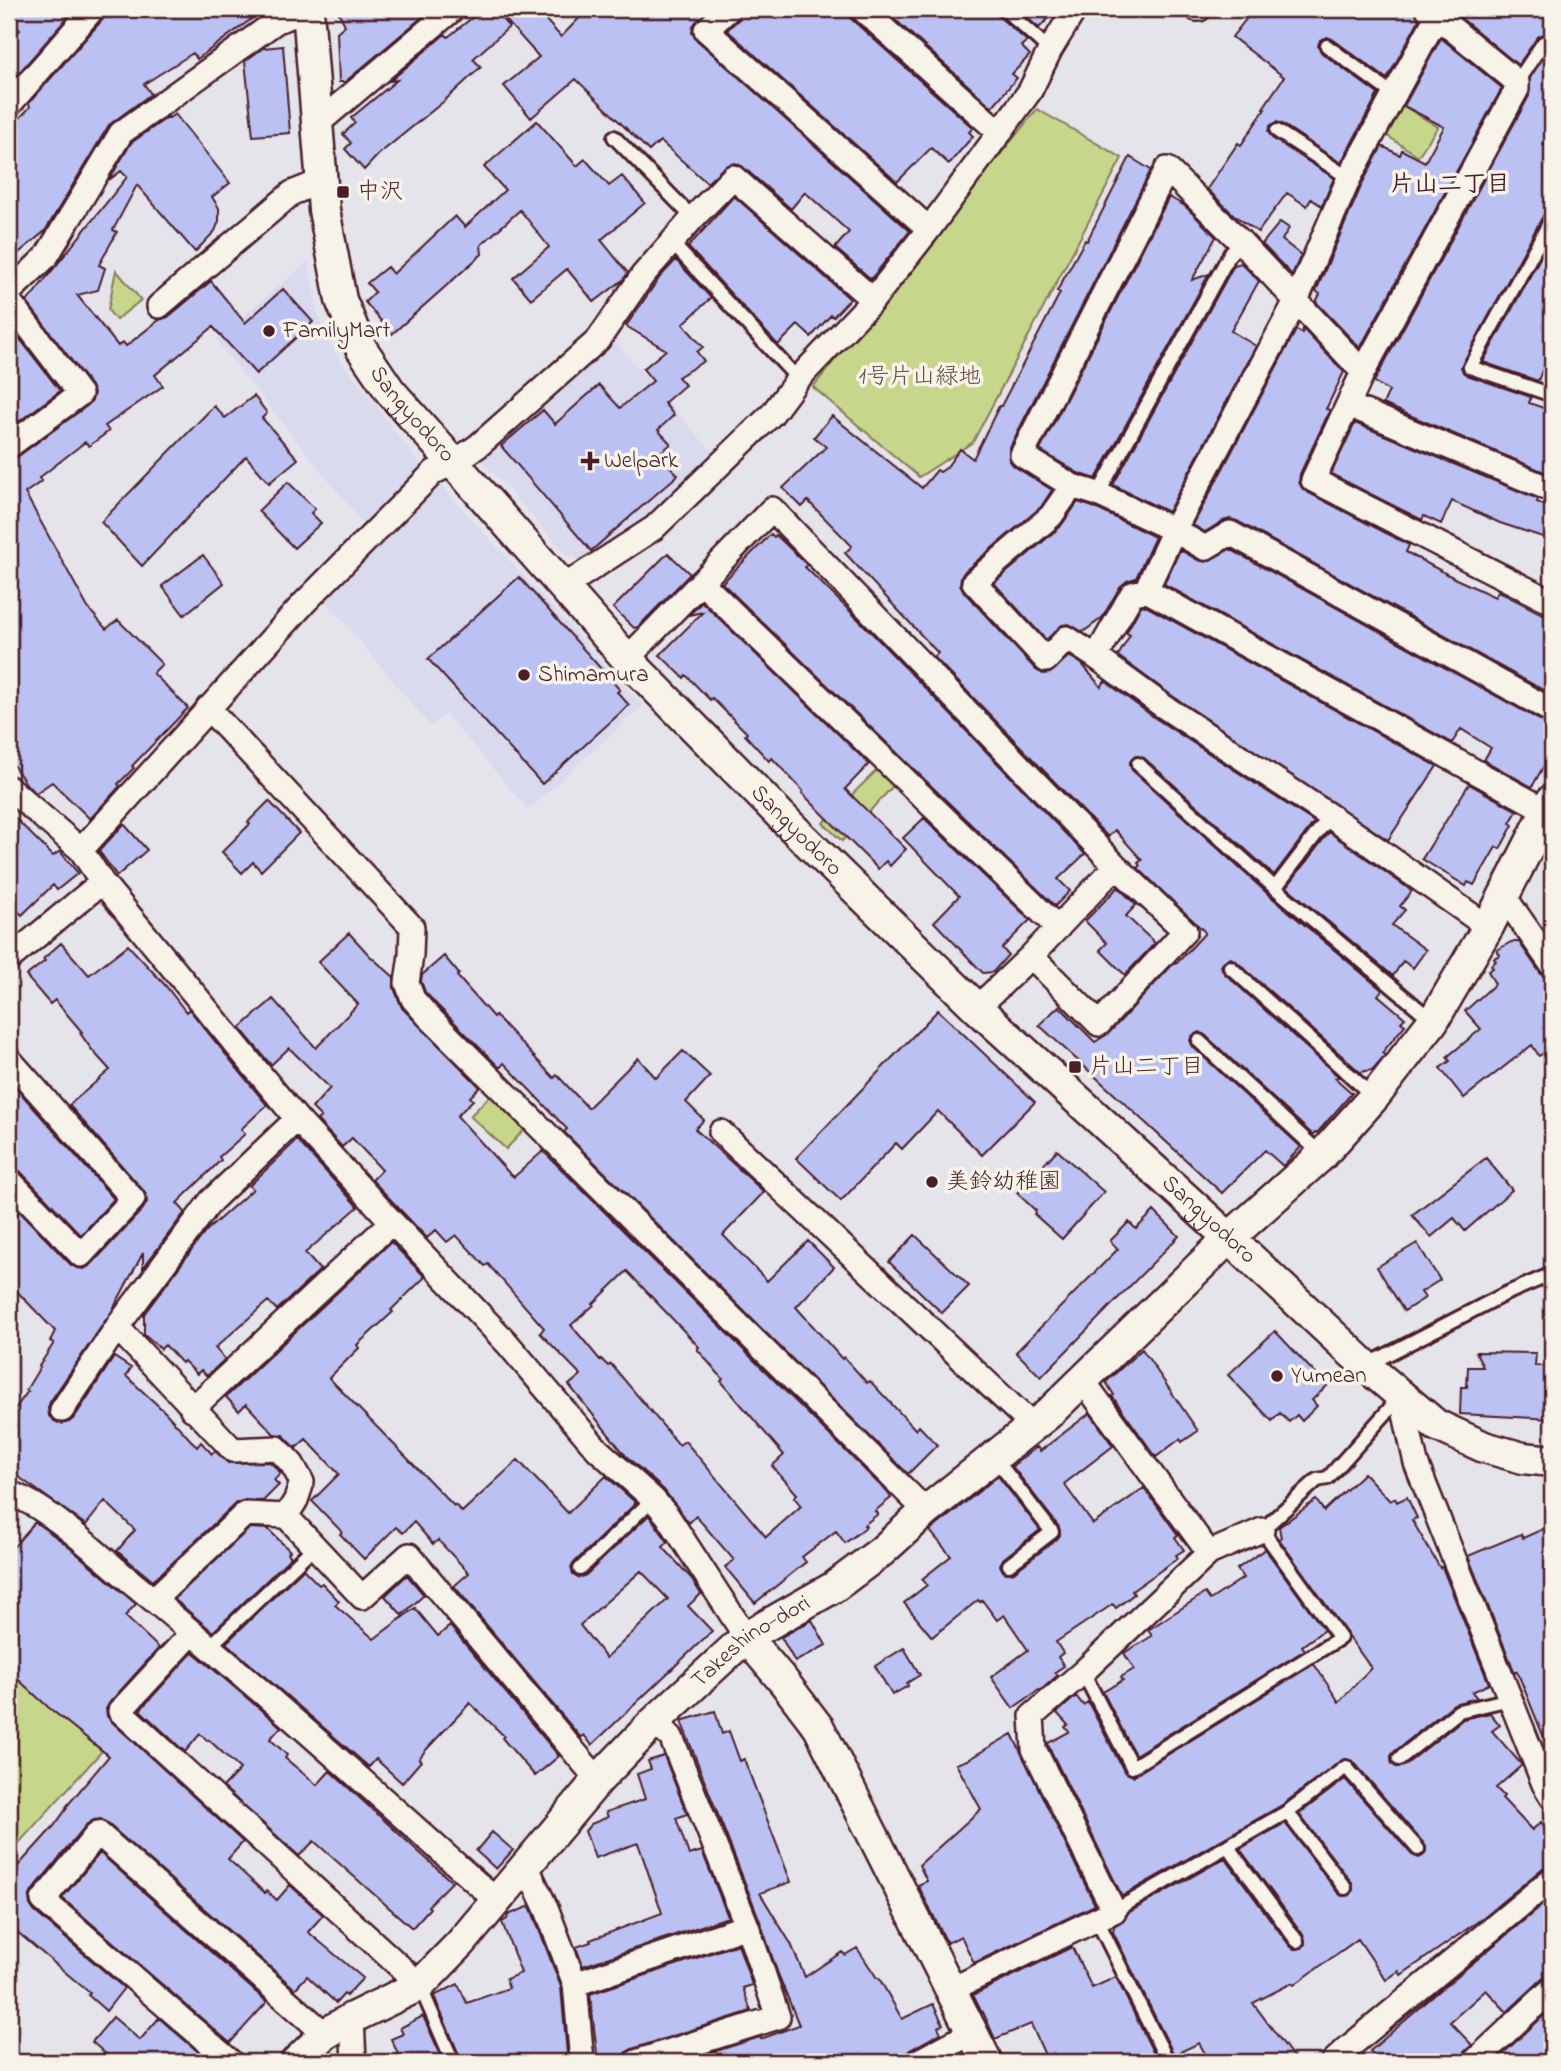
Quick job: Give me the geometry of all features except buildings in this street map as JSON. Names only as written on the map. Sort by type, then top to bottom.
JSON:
[{"type":"street","points":[[9,106],[93,9]]},
{"type":"street","points":[[9,292],[46,257],[121,133],[277,21],[308,9]]},
{"type":"street","name":"Sangyodoro","points":[[308,9],[324,211],[341,300],[361,348],[390,391],[627,659],[795,830],[977,1009],[1366,1366],[1436,1425],[1484,1447],[1523,1458],[1552,1461]]},
{"type":"street","points":[[317,124],[453,9]]},
{"type":"street","points":[[729,9],[706,30],[929,229]]},
{"type":"street","points":[[862,9],[1000,133]]},
{"type":"street","points":[[563,587],[654,528],[772,414],[798,379],[873,300],[929,229],[1030,91],[1050,50],[1075,9]]},
{"type":"street","points":[[1146,590],[1174,530],[1296,301],[1349,178],[1394,95],[1432,12],[1517,82],[1517,89],[1363,372],[1313,480],[1552,602]]},
{"type":"street","points":[[1363,372],[1241,242],[1167,169],[1022,455],[1072,486],[1098,494],[1174,530],[1205,548],[1230,533],[1552,711]]},
{"type":"street","points":[[81,850],[304,603],[434,472],[478,446],[598,340],[643,275],[733,177],[873,300]]},
{"type":"street","points":[[167,293],[292,193],[322,181]]},
{"type":"street","points":[[9,301],[80,394],[9,446]]},
{"type":"street","points":[[1348,405],[1552,490]]},
{"type":"street","points":[[1072,486],[1051,516],[974,582],[1046,660],[1067,638],[1163,706],[1330,816],[1488,928]]},
{"type":"street","points":[[627,659],[772,509],[1116,866],[1185,931],[1098,1024],[1031,956]]},
{"type":"street","points":[[701,582],[1058,928]]},
{"type":"street","points":[[1096,657],[1132,594],[1146,590],[1550,805]]},
{"type":"street","points":[[208,708],[412,927],[407,983],[414,999],[427,1015],[926,1511]]},
{"type":"street","points":[[9,788],[81,850],[103,882],[297,1119],[507,1343],[598,1450],[667,1515],[746,1637],[820,1728],[988,2062]]},
{"type":"street","name":"Takeshino-dori","points":[[296,2062],[326,2034],[352,2018],[420,1985],[497,1901],[598,1780],[653,1723],[746,1637],[834,1587],[1032,1426],[1084,1382],[1229,1238],[1322,1155],[1374,1097],[1433,1021],[1488,928],[1550,805]]},
{"type":"street","points":[[977,1009],[1116,866]]},
{"type":"street","points":[[9,959],[103,882]]},
{"type":"street","points":[[1504,896],[1552,965]]},
{"type":"street","points":[[9,1059],[133,1199],[81,1255],[9,1181]]},
{"type":"street","points":[[62,1410],[117,1327],[211,1201],[297,1119]]},
{"type":"street","points":[[721,1132],[1032,1426]]},
{"type":"street","points":[[192,1409],[392,1223]]},
{"type":"street","points":[[117,1327],[233,1450],[277,1448],[302,1482],[296,1500],[286,1516]]},
{"type":"street","points":[[1084,1382],[1209,1553]]},
{"type":"street","points":[[1401,1396],[1416,1463],[1544,1784],[1552,1797]]},
{"type":"street","points":[[9,1493],[42,1510],[153,1600],[311,1735],[497,1901]]},
{"type":"street","points":[[153,1600],[245,1514],[286,1516],[362,1597],[408,1555],[598,1780]]},
{"type":"street","points":[[950,1990],[1105,1915],[1034,1749],[1032,1716],[1083,1672],[1209,1553],[1262,1530]]},
{"type":"street","points":[[200,1640],[120,1711],[420,1985]]},
{"type":"street","points":[[636,2062],[778,2017],[747,1926],[671,1737],[653,1723]]},
{"type":"street","points":[[231,2062],[43,1900],[98,1833],[326,2034]]},
{"type":"street","points":[[526,1865],[547,1910],[575,1984],[582,2062]]},
{"type":"street","points":[[1349,2057],[1552,1879]]},
{"type":"street","points":[[575,1984],[747,1926]]},
{"type":"street","points":[[1474,2062],[1552,1989]]},
{"type":"street","points":[[352,2018],[354,2062]]},
{"type":"street","points":[[917,2062],[973,2032]]},
{"type":"lane","points":[[1004,9],[1050,50]]},
{"type":"lane","points":[[1517,82],[1543,43],[1552,50]]},
{"type":"lane","points":[[1327,46],[1394,95]]},
{"type":"lane","points":[[1278,131],[1349,178]]},
{"type":"lane","points":[[614,137],[693,218]]},
{"type":"lane","points":[[1552,218],[1470,368],[1552,395]]},
{"type":"lane","points":[[1098,494],[1230,254],[1241,242]]},
{"type":"lane","points":[[672,243],[798,379]]},
{"type":"lane","points":[[1138,764],[1275,888],[1433,1021]]},
{"type":"lane","points":[[1275,888],[1330,816]]},
{"type":"lane","points":[[1230,967],[1374,1097]]},
{"type":"lane","points":[[1199,1041],[1322,1155]]},
{"type":"lane","points":[[1366,1366],[1505,1294],[1552,1274]]},
{"type":"lane","points":[[1083,1672],[1132,1767],[1340,1638],[1262,1530],[1317,1480],[1328,1478],[1401,1396]]},
{"type":"lane","points":[[994,1457],[1052,1532],[1009,1565]]},
{"type":"lane","points":[[580,1569],[653,1499]]},
{"type":"lane","points":[[200,1640],[314,1546]]},
{"type":"lane","points":[[1399,1759],[1459,1711],[1510,1699]]},
{"type":"lane","points":[[1168,2062],[1105,1915],[1287,1812],[1346,1767],[1418,1849]]},
{"type":"lane","points":[[1287,1812],[1345,1888]]},
{"type":"lane","points":[[1228,1847],[1297,1941]]},
{"type":"lane","points":[[420,1985],[453,2062]]},
{"type":"shaded area","points":[[308,261],[318,314],[336,354],[422,466],[365,526],[216,340]]},
{"type":"shaded area","points":[[613,339],[714,454],[648,518],[587,560],[569,557],[484,463],[482,453]]},
{"type":"shaded area","points":[[439,483],[642,706],[528,810],[446,714],[431,727],[324,598]]},
{"type":"green space","points":[[1395,101],[1438,127],[1418,156],[1380,131]]},
{"type":"green space","name":"1号片山緑地","points":[[1037,109],[1122,158],[973,442],[919,477],[813,387]]},
{"type":"green space","points":[[116,270],[141,300],[116,320],[108,310]]},
{"type":"green space","points":[[878,769],[894,785],[842,841],[823,823]]},
{"type":"green space","points":[[491,1095],[526,1128],[506,1149],[470,1116]]},
{"type":"green space","points":[[9,1671],[102,1751],[9,1854]]},
{"type":"place","name":"中沢","points":[[343,192]]},
{"type":"place","name":"FamilyMart","points":[[269,331]]},
{"type":"place","name":"Welpark","points":[[590,461]]},
{"type":"place","name":"Shimamura","points":[[524,675]]},
{"type":"place","name":"片山二丁目","points":[[1075,1067]]},
{"type":"place","name":"美鈴幼稚園","points":[[932,1182]]},
{"type":"place","name":"Yumean","points":[[1277,1376]]},
{"type":"district","name":"片山二丁目","points":[[1450,185]]}]
